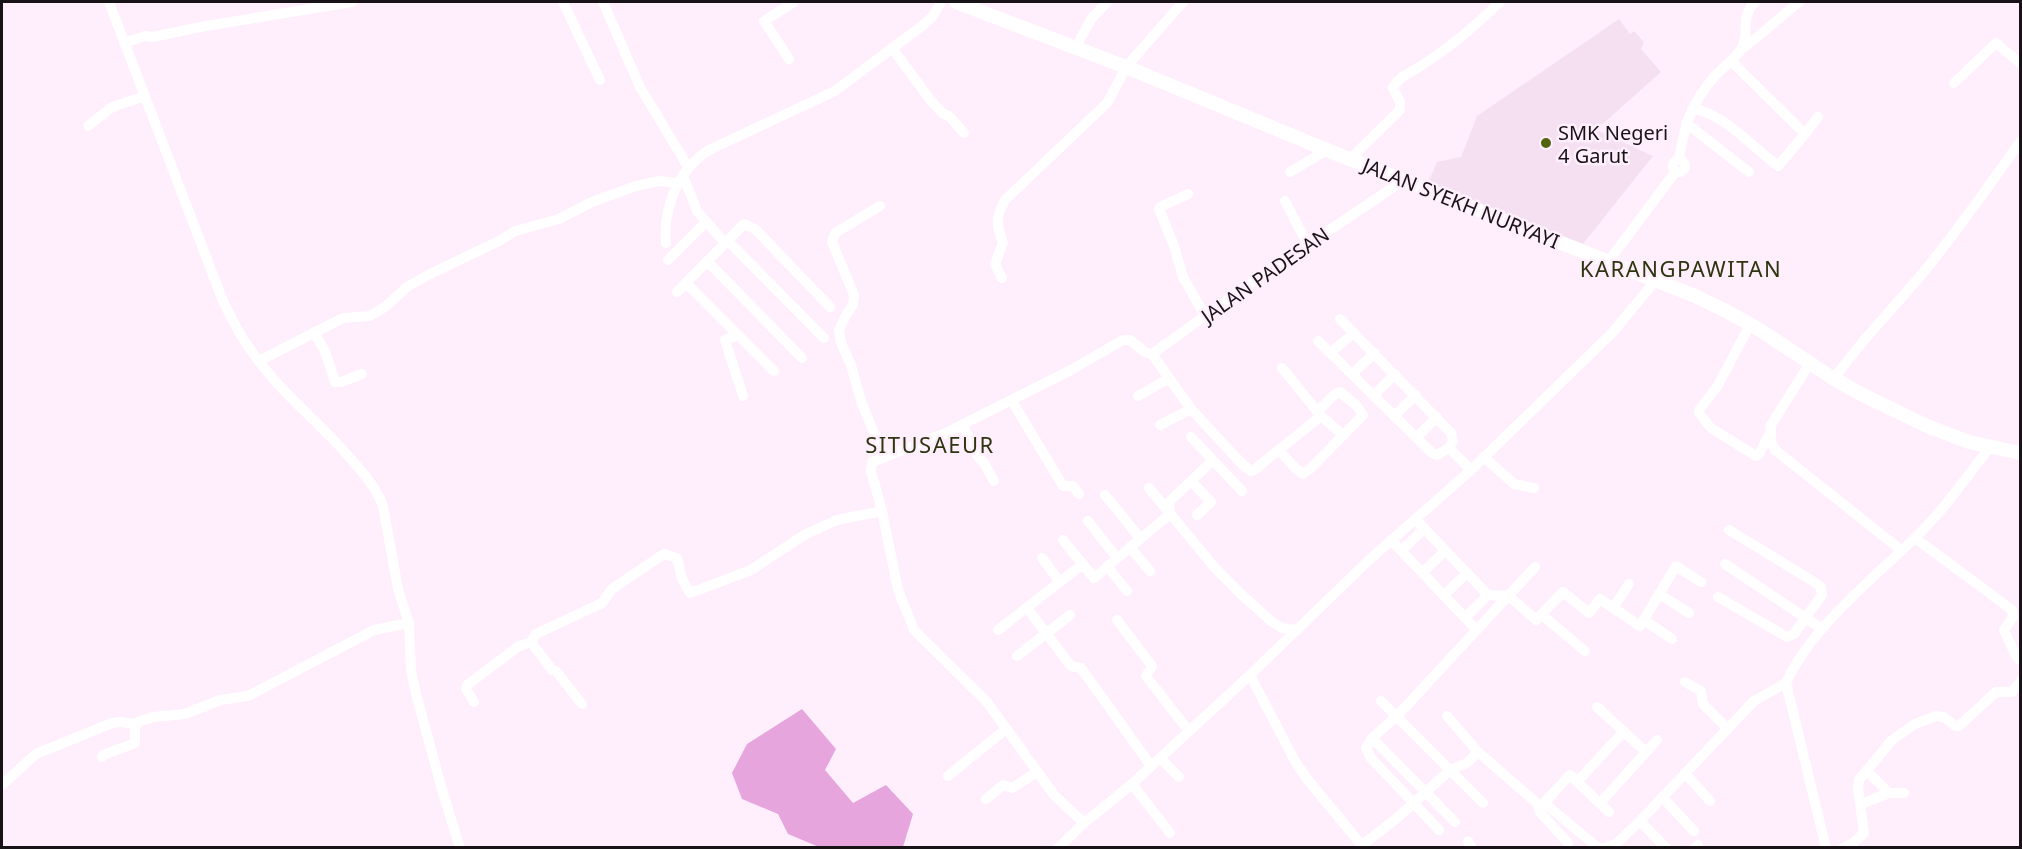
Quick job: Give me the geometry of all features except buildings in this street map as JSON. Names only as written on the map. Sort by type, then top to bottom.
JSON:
[{"type":"main road","name":"JALAN SYEKH NURYAYI","points":[[956,2],[984,7],[1327,150],[1656,280],[1710,303],[1750,325],[1834,379],[1927,426],[1990,447],[2020,453]]},
{"type":"street","points":[[109,2],[232,320],[258,361],[324,429],[371,483],[383,506],[398,589],[409,623],[411,670],[416,694],[460,848]]},
{"type":"street","points":[[124,43],[145,36],[153,37],[315,4],[352,2]]},
{"type":"street","points":[[563,2],[600,81]]},
{"type":"street","points":[[603,2],[640,87],[683,175],[697,212],[824,338]]},
{"type":"street","points":[[789,59],[764,21],[794,2]]},
{"type":"street","points":[[666,243],[664,227],[667,213],[683,175],[709,150],[835,91],[928,21],[941,2]]},
{"type":"street","points":[[1076,47],[1091,19],[1107,2]]},
{"type":"street","points":[[1002,278],[995,264],[1003,243],[997,225],[998,214],[1005,200],[1106,105],[1126,67],[1183,2]]},
{"type":"street","points":[[1350,159],[1400,110],[1400,102],[1394,88],[1398,80],[1426,63],[1466,33],[1500,2]]},
{"type":"street","points":[[1743,48],[1746,11],[1755,2]]},
{"type":"street","points":[[1608,262],[1678,166],[1686,123],[1704,89],[1743,48],[1799,2]]},
{"type":"street","points":[[1954,83],[1996,43],[2020,63]]},
{"type":"street","points":[[892,48],[928,97],[964,133]]},
{"type":"street","points":[[1731,61],[1805,134]]},
{"type":"street","points":[[88,126],[112,106],[145,96]]},
{"type":"street","points":[[1692,109],[1706,111],[1723,121],[1778,166],[1818,117]]},
{"type":"street","points":[[1686,123],[1749,172]]},
{"type":"street","points":[[1834,379],[1849,357],[1923,273],[1958,229],[2020,142]]},
{"type":"street","points":[[1290,172],[1327,150]]},
{"type":"street","points":[[258,361],[347,317],[370,316],[385,307],[407,287],[515,231],[560,219],[592,202],[636,186],[683,175]]},
{"type":"street","name":"JALAN PADESAN","points":[[1152,354],[1404,180]]},
{"type":"street","points":[[1188,194],[1159,209],[1174,246],[1182,277],[1205,316]]},
{"type":"street","points":[[1285,201],[1308,245]]},
{"type":"street","points":[[880,206],[835,233],[832,242],[854,295],[853,305],[840,330],[841,343],[851,365],[862,404],[884,456]]},
{"type":"street","points":[[668,260],[706,222]]},
{"type":"street","points":[[677,292],[744,224],[755,229],[830,308]]},
{"type":"street","points":[[707,261],[802,358]]},
{"type":"street","points":[[1058,848],[1084,823],[1132,784],[1391,540],[1471,470],[1612,333],[1656,280]]},
{"type":"street","points":[[686,284],[774,371]]},
{"type":"street","points":[[1318,341],[1416,438],[1437,455],[1449,448],[1453,436],[1340,318]]},
{"type":"street","points":[[1750,325],[1717,387],[1699,410],[1711,428],[1756,456],[1770,433],[1771,425],[1810,363]]},
{"type":"street","points":[[314,332],[325,351],[335,382],[362,374]]},
{"type":"street","points":[[1330,353],[1354,333]]},
{"type":"street","points":[[738,335],[725,340],[743,396]]},
{"type":"street","points":[[1084,823],[1055,796],[987,702],[917,634],[910,623],[898,590],[882,511],[870,468],[872,462],[963,425],[1127,339],[1144,352],[1152,354],[1191,409],[1248,469],[1254,470],[1279,450],[1319,414],[1334,395],[1342,392],[1362,411],[1363,415],[1303,474],[1279,450]]},
{"type":"street","points":[[1352,374],[1375,354]]},
{"type":"street","points":[[1282,368],[1319,414],[1343,435]]},
{"type":"street","points":[[1373,396],[1395,374]]},
{"type":"street","points":[[1138,396],[1168,379]]},
{"type":"street","points":[[1394,416],[1416,395]]},
{"type":"street","points":[[1012,401],[1063,486],[1072,486],[1079,494]]},
{"type":"street","points":[[1160,425],[1191,409]]},
{"type":"street","points":[[1416,438],[1437,417]]},
{"type":"street","points":[[963,425],[978,457],[994,481]]},
{"type":"street","points":[[1770,433],[1775,450],[1901,550]]},
{"type":"street","points":[[1191,437],[1242,491]]},
{"type":"street","points":[[1613,846],[1640,821],[1742,713],[1759,697],[1786,683],[1795,664],[1822,629],[1915,538],[1957,490],[1990,447]]},
{"type":"street","points":[[1449,448],[1471,470]]},
{"type":"street","points":[[1484,457],[1514,484],[1534,488]]},
{"type":"street","points":[[1170,513],[1169,502],[1214,460]]},
{"type":"street","points":[[1191,481],[1211,502],[1197,515]]},
{"type":"street","points":[[1149,488],[1215,568],[1242,595],[1271,621],[1282,628],[1297,630]]},
{"type":"street","points":[[1106,495],[1140,538]]},
{"type":"street","points":[[474,702],[466,689],[467,685],[519,646],[531,642],[536,634],[602,603],[612,589],[665,553],[676,558],[682,579],[690,593],[751,570],[806,534],[837,520],[882,511]]},
{"type":"street","points":[[1064,540],[1094,578],[1170,513]]},
{"type":"street","points":[[1415,519],[1488,595],[1509,596],[1536,620],[1563,592],[1589,613],[1600,599],[1640,626],[1676,566],[1701,582]]},
{"type":"street","points":[[1088,521],[1117,558]]},
{"type":"street","points":[[1403,549],[1424,529]]},
{"type":"street","points":[[1718,597],[1787,637],[1794,634],[1821,595],[1821,588],[1729,530]]},
{"type":"street","points":[[1915,538],[2012,610],[2013,617],[2004,630],[2020,660]]},
{"type":"street","points":[[1391,540],[1473,626]]},
{"type":"street","points":[[1130,547],[1150,571]]},
{"type":"street","points":[[1424,572],[1445,551]]},
{"type":"street","points":[[1042,558],[1060,582]]},
{"type":"street","points":[[998,630],[1083,564]]},
{"type":"street","points":[[1725,564],[1822,629]]},
{"type":"street","points":[[1107,566],[1127,591]]},
{"type":"street","points":[[1439,830],[1367,752],[1366,748],[1372,738],[1397,716],[1535,567]]},
{"type":"street","points":[[1445,594],[1467,573]]},
{"type":"street","points":[[1613,608],[1629,584]]},
{"type":"street","points":[[1659,594],[1689,613]]},
{"type":"street","points":[[1467,616],[1488,595]]},
{"type":"street","points":[[1027,608],[1071,666],[1081,668],[1151,766]]},
{"type":"street","points":[[1017,656],[1070,615]]},
{"type":"street","points":[[1542,615],[1585,651]]},
{"type":"street","points":[[1117,620],[1152,666],[1146,676],[1188,730]]},
{"type":"street","points":[[1644,620],[1672,639]]},
{"type":"street","points":[[2,785],[36,754],[112,723],[135,724],[153,717],[185,714],[220,700],[248,696],[374,630],[409,623]]},
{"type":"street","points":[[531,642],[582,704]]},
{"type":"street","points":[[1250,675],[1296,763],[1363,847],[1450,770],[1467,763],[1478,752]]},
{"type":"street","points":[[1685,682],[1701,691],[1703,704],[1728,729]]},
{"type":"street","points":[[1843,848],[1864,833],[1858,783],[1892,740],[1915,724],[1940,716],[1955,726],[1964,724],[1996,692],[2012,692],[2020,682]]},
{"type":"street","points":[[1786,683],[1826,848]]},
{"type":"street","points":[[1381,701],[1483,803]]},
{"type":"street","points":[[1597,707],[1646,752]]},
{"type":"street","points":[[1447,716],[1478,752],[1541,804],[1548,806],[1600,848]]},
{"type":"street","points":[[102,758],[103,755],[135,743],[135,724]]},
{"type":"street","points":[[948,776],[1006,729]]},
{"type":"street","points":[[1577,782],[1623,731]]},
{"type":"street","points":[[1372,738],[1455,822]]},
{"type":"street","points":[[1600,803],[1657,740]]},
{"type":"street","points":[[1160,758],[1179,777]]},
{"type":"street","points":[[1867,771],[1889,793]]},
{"type":"street","points":[[986,799],[1002,786],[1012,788],[1037,772]]},
{"type":"street","points":[[1685,773],[1710,801]]},
{"type":"street","points":[[1568,843],[1540,812],[1541,804],[1570,775],[1609,812]]},
{"type":"street","points":[[1132,784],[1170,833]]},
{"type":"street","points":[[1861,804],[1889,793],[1904,794]]},
{"type":"street","points":[[1662,797],[1694,831]]},
{"type":"street","points":[[1640,821],[1666,848]]},
{"type":"shaded area","name":"SMK Negeri 4 Garut","points":[[1619,19],[1630,34],[1634,31],[1644,42],[1641,49],[1661,72],[1596,130],[1653,156],[1583,244],[1427,185],[1437,162],[1461,157],[1477,116]]},
{"type":"shaded area","points":[[802,709],[836,749],[825,770],[853,803],[886,785],[913,814],[903,847],[819,847],[788,834],[778,814],[742,799],[732,773],[747,744]]},
{"type":"place","name":"SMK Negeri 4 Garut","points":[[1546,143]]},
{"type":"district","name":"KARANGPAWITAN","points":[[1681,268]]},
{"type":"district","name":"SITUSAEUR","points":[[930,444]]}]
